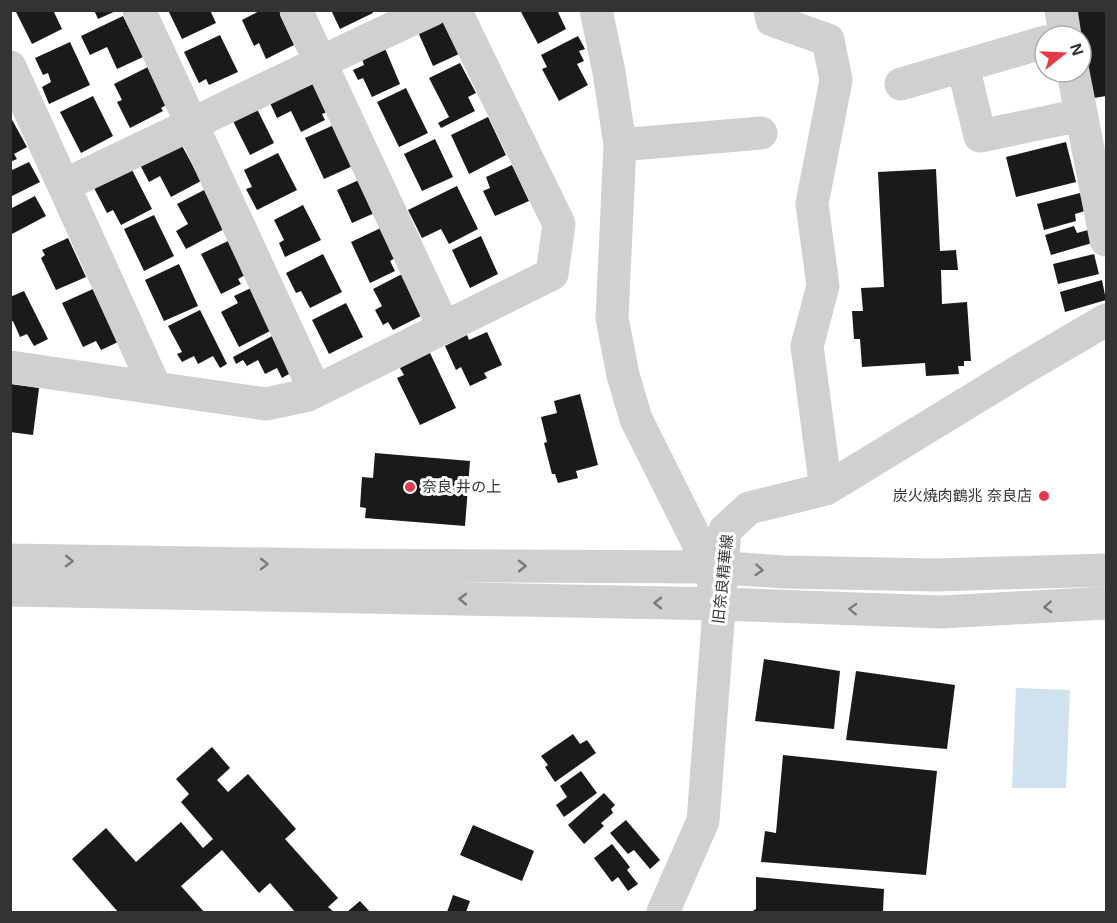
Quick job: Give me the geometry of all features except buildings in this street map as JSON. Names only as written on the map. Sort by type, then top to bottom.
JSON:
[{"type":"street","points":[[139,10],[315,391]]},
{"type":"street","points":[[296,10],[443,326]]},
{"type":"street","points":[[64,185],[432,10]]},
{"type":"street","points":[[10,367],[266,404],[308,395],[443,326],[552,274],[559,224],[455,10]]},
{"type":"street","points":[[596,10],[609,72],[620,145],[612,318],[623,375],[636,418],[716,567]]},
{"type":"street","points":[[770,10],[771,20],[828,40],[836,80],[812,204],[823,286],[807,346],[826,489]]},
{"type":"street","points":[[901,84],[1033,46]]},
{"type":"street","points":[[963,66],[980,136],[1081,115]]},
{"type":"street","points":[[10,68],[155,387]]},
{"type":"street","points":[[1075,84],[1107,240]]},
{"type":"street","points":[[620,145],[761,133]]},
{"type":"street","name":"旧奈良精華線","points":[[663,912],[703,821],[719,604],[716,567],[725,530],[749,508],[826,489],[1107,320]]},
{"type":"street","points":[[10,560],[716,567],[785,573],[936,575],[1107,570]]},
{"type":"street","points":[[10,590],[719,604],[942,612],[1107,603]]},
{"type":"water","points":[[1016,688],[1070,690],[1066,788],[1012,788]]},
{"type":"place","name":"奈良 井の上","points":[[410,487]]},
{"type":"place","name":"炭火焼肉鶴兆 奈良店","points":[[1044,496]]}]
